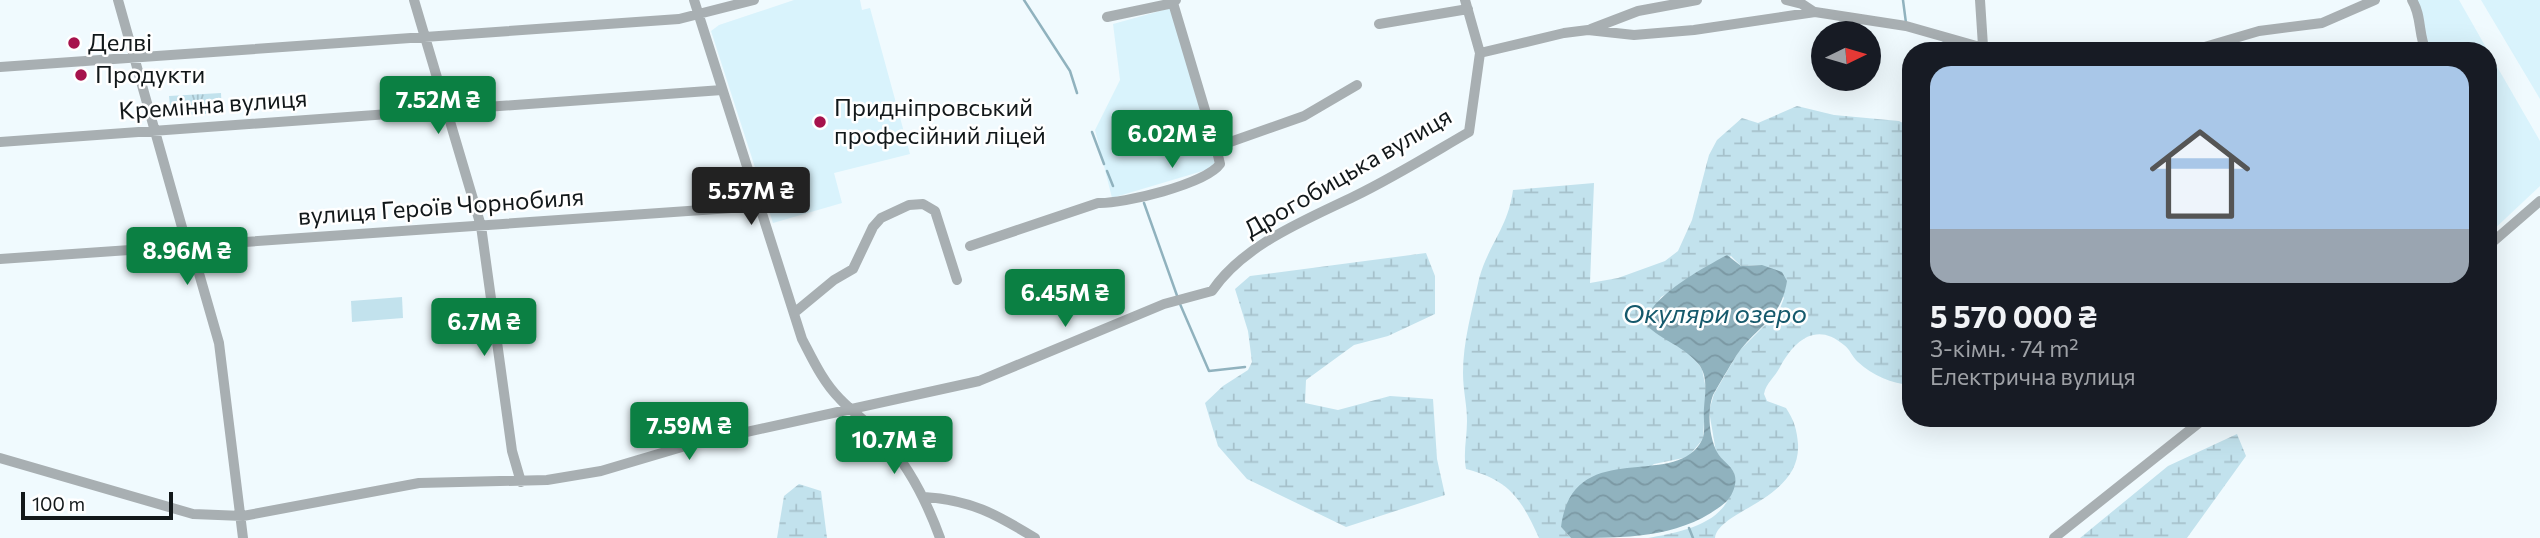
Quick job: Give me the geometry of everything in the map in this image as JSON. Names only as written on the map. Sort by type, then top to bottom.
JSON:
[{"type":"street","points":[[118,0],[187,245],[196,263],[219,343],[243,516],[243,538]]},
{"type":"street","points":[[414,0],[481,226],[512,451],[522,482]]},
{"type":"street","points":[[694,0],[794,313],[817,368],[839,398],[886,441],[924,497],[940,538]]},
{"type":"street","points":[[0,67],[698,15],[754,0]]},
{"type":"street","points":[[1378,24],[1466,5],[1480,53],[1588,30],[1638,11],[1698,0]]},
{"type":"street","points":[[1786,0],[1802,4],[1815,12]]},
{"type":"street","points":[[1980,0],[1983,42]]},
{"type":"street","points":[[2222,42],[2259,31],[2330,21],[2375,0]]},
{"type":"street","points":[[2412,0],[2420,18],[2423,42]]},
{"type":"street","points":[[970,246],[1098,203],[1116,204],[1205,176],[1220,164],[1175,1],[1107,17]]},
{"type":"street","points":[[1588,30],[1634,35],[1694,30],[1815,12],[1906,26],[1968,42]]},
{"type":"street","name":"Дрогобицька вулиця","points":[[852,410],[979,382],[1164,304],[1212,291],[1223,274],[1293,226],[1356,196],[1469,132],[1480,53]]},
{"type":"street","points":[[1216,147],[1304,116],[1357,85]]},
{"type":"street","name":"Кремінна вулиця","points":[[0,142],[722,90]]},
{"type":"street","points":[[2497,238],[2540,201]]},
{"type":"street","points":[[794,313],[834,280],[853,269],[873,227],[881,218],[909,205],[923,204],[935,211],[957,280]]},
{"type":"street","name":"вулиця Героїв Чорнобиля","points":[[0,259],[760,206]]},
{"type":"street","points":[[0,458],[193,514],[243,516],[419,483],[522,482],[601,471],[692,444],[852,410]]},
{"type":"street","points":[[2054,538],[2194,427]]},
{"type":"street","points":[[924,497],[965,501],[986,509],[1035,538]]},
{"type":"shaded area","name":"Придніпровський професійний ліцей","points":[[794,0],[860,0],[862,10],[870,8],[910,154],[834,173],[842,203],[773,223],[711,31],[719,25]]},
{"type":"shaded area","points":[[2410,0],[2459,0],[2483,42],[2425,42]]},
{"type":"shaded area","points":[[2481,0],[2540,0],[2540,99]]},
{"type":"shaded area","points":[[1171,8],[1216,167],[1112,198],[1095,130],[1120,80],[1113,24]]},
{"type":"shaded area","points":[[2497,67],[2540,141],[2540,186],[2497,226]]},
{"type":"green space","points":[[221,93],[222,113],[171,116],[169,96]]},
{"type":"green space","points":[[1797,106],[1834,115],[1902,122],[1902,384],[1870,371],[1834,338],[1824,335],[1807,337],[1792,349],[1764,394],[1767,401],[1786,408],[1796,430],[1798,444],[1795,463],[1787,478],[1759,502],[1730,519],[1720,528],[1715,538],[1648,538],[1683,530],[1706,521],[1724,506],[1731,493],[1734,473],[1716,452],[1709,411],[1714,394],[1739,351],[1779,311],[1784,298],[1761,265],[1741,266],[1731,256],[1661,297],[1645,324],[1687,350],[1702,369],[1706,389],[1703,439],[1688,457],[1654,464],[1561,527],[1571,538],[1539,538],[1526,512],[1512,493],[1493,479],[1466,469],[1465,463],[1467,421],[1463,361],[1466,338],[1479,279],[1507,215],[1513,190],[1594,183],[1590,283],[1618,278],[1665,261],[1678,251],[1692,220],[1709,155],[1717,140],[1742,118],[1758,123]]},
{"type":"green space","points":[[1426,253],[1435,276],[1435,314],[1388,336],[1354,345],[1306,380],[1305,403],[1338,410],[1390,396],[1433,399],[1437,459],[1445,495],[1346,527],[1247,479],[1218,446],[1205,403],[1223,386],[1248,370],[1252,362],[1248,331],[1235,289],[1250,276]]},
{"type":"green space","points":[[402,297],[403,318],[352,322],[351,301]]},
{"type":"green space","points":[[2237,434],[2246,456],[2187,538],[2080,538],[2168,466]]},
{"type":"green space","points":[[799,484],[821,491],[827,538],[777,538],[784,496]]},
{"type":"water","name":"Окуляри озеро","points":[[1727,255],[1741,266],[1762,265],[1782,272],[1787,281],[1775,312],[1739,352],[1711,401],[1710,424],[1714,446],[1733,470],[1735,477],[1731,496],[1709,514],[1692,523],[1654,534],[1571,538],[1561,527],[1569,499],[1584,481],[1604,472],[1671,462],[1689,455],[1702,440],[1705,386],[1703,371],[1687,353],[1645,324],[1656,304],[1666,294]]},
{"type":"waterway","points":[[1024,0],[1070,71],[1077,93]]},
{"type":"waterway","points":[[1903,0],[1906,23]]},
{"type":"waterway","points":[[1092,132],[1104,164]]},
{"type":"waterway","points":[[1107,171],[1113,186]]},
{"type":"waterway","points":[[1144,203],[1180,304],[1209,371],[1245,367]]},
{"type":"waterway","points":[[1689,528],[1693,538]]},
{"type":"place","name":"Делві","points":[[74,43]]},
{"type":"place","name":"Продукти","points":[[81,75]]},
{"type":"place","name":"Придніпровський професійний ліцей","points":[[820,122]]}]
